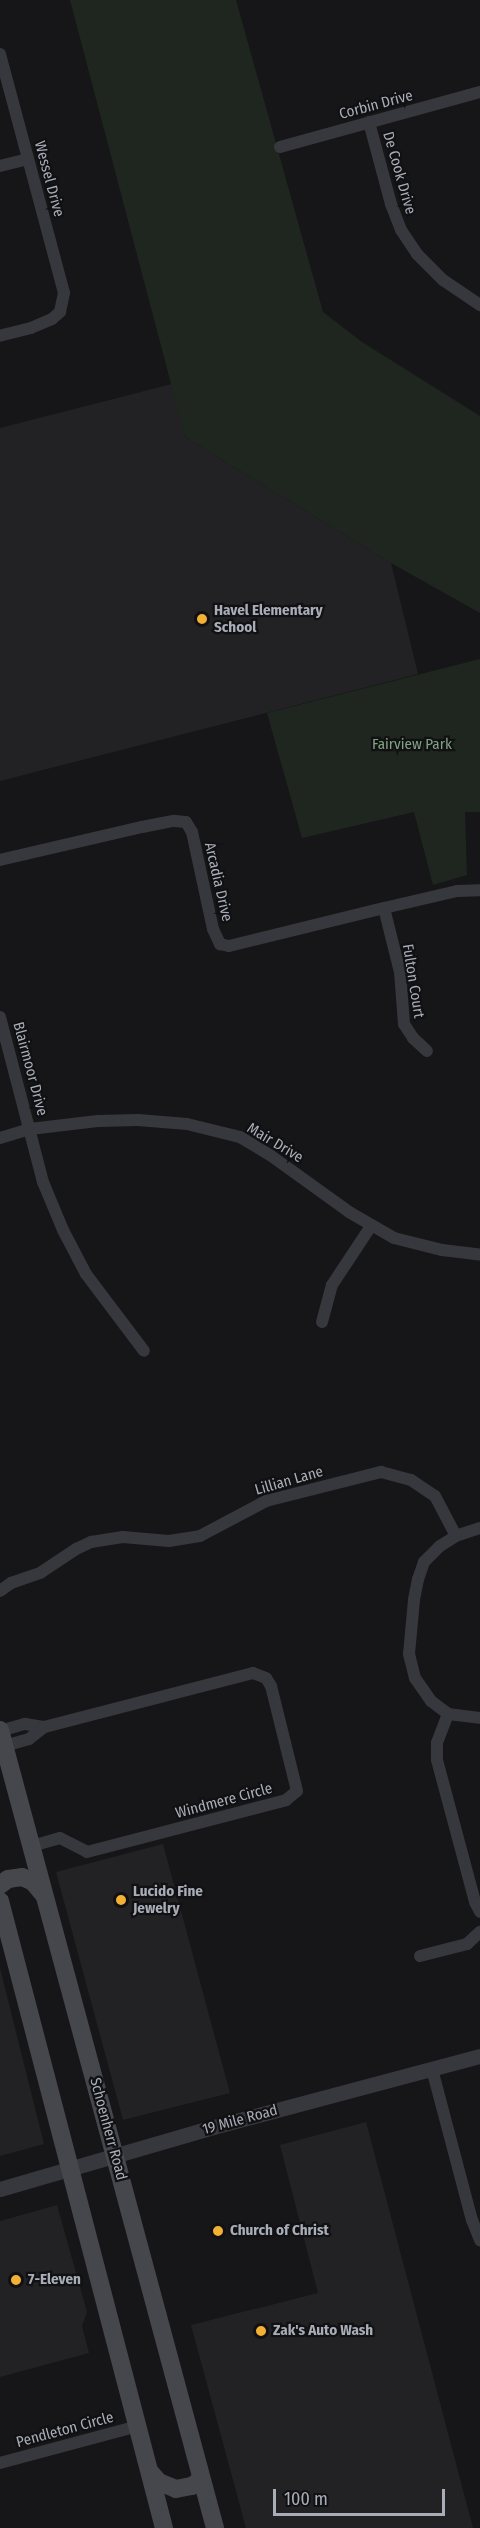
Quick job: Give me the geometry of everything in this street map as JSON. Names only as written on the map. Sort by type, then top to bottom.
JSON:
[{"type":"main road","name":"Schoenherr Road","points":[[2,1736],[215,2528]]},
{"type":"main road","points":[[0,1885],[8,1879],[22,1877],[33,1882],[45,1896]]},
{"type":"main road","points":[[0,1901],[164,2528]]},
{"type":"main road","points":[[150,2472],[159,2482],[176,2489],[192,2486],[201,2479]]},
{"type":"street","name":"Wessel Drive","points":[[0,54],[64,294],[60,312],[42,324],[0,336]]},
{"type":"street","name":"Corbin Drive","points":[[280,147],[480,92]]},
{"type":"street","name":"De Cook Drive","points":[[369,122],[400,230],[417,254],[443,280],[480,305]]},
{"type":"street","points":[[0,166],[28,159]]},
{"type":"street","name":"Arcadia Drive","points":[[0,860],[174,821],[186,822],[192,832],[213,929],[220,944],[229,946],[458,891],[480,890]]},
{"type":"street","name":"Fulton Court","points":[[384,908],[400,972],[404,1024],[413,1038],[428,1052]]},
{"type":"street","name":"Blairmoor Drive","points":[[0,1017],[43,1182],[63,1230],[86,1274],[144,1351]]},
{"type":"street","name":"Mair Drive","points":[[0,1138],[30,1129],[87,1122],[138,1120],[187,1124],[240,1137],[270,1155],[371,1226],[394,1238],[442,1250],[480,1256]]},
{"type":"street","points":[[322,1322],[332,1285],[371,1226]]},
{"type":"street","name":"Lillian Lane","points":[[0,1591],[5,1583],[40,1573],[76,1549],[91,1542],[123,1537],[169,1541],[200,1536],[266,1501],[381,1472],[411,1480],[435,1496],[456,1536]]},
{"type":"street","points":[[480,1528],[456,1536],[440,1546],[424,1562],[418,1579],[409,1654],[415,1678],[422,1691],[448,1714],[480,1718]]},
{"type":"street","name":"Windmere Circle","points":[[2,1736],[29,1739],[44,1727],[253,1673],[266,1678],[271,1686],[297,1791],[286,1800],[87,1852],[60,1838],[32,1846]]},
{"type":"street","points":[[448,1714],[437,1743],[437,1760],[475,1902],[480,1912]]},
{"type":"street","points":[[420,1956],[467,1944],[480,1932]]},
{"type":"street","name":"19 Mile Road","points":[[0,2189],[480,2056]]},
{"type":"street","points":[[432,2069],[472,2220],[480,2240]]},
{"type":"street","name":"Pendleton Circle","points":[[0,2463],[138,2426]]},
{"type":"shaded area","name":"Havel Elementary School","points":[[172,384],[185,437],[391,563],[418,674],[0,781],[0,428]]},
{"type":"shaded area","points":[[163,1844],[230,2093],[123,2120],[56,1872]]},
{"type":"shaded area","points":[[0,1968],[44,2144],[0,2156]]},
{"type":"shaded area","points":[[366,2122],[473,2528],[246,2528],[191,2325],[318,2293],[280,2145]]},
{"type":"shaded area","points":[[57,2205],[87,2312],[82,2326],[89,2353],[0,2377],[0,2221]]},
{"type":"green space","points":[[70,0],[236,0],[323,312],[362,342],[480,416],[480,613],[391,563],[185,437]]},
{"type":"green space","name":"Fairview Park","points":[[480,659],[480,812],[465,812],[467,875],[433,885],[414,812],[302,838],[267,713]]},
{"type":"place","name":"Havel Elementary School","points":[[202,619]]},
{"type":"place","name":"Lucido Fine Jewelry","points":[[121,1900]]},
{"type":"place","name":"Church of Christ","points":[[218,2231]]},
{"type":"place","name":"7-Eleven","points":[[16,2280]]},
{"type":"place","name":"Zak's Auto Wash","points":[[261,2331]]}]
